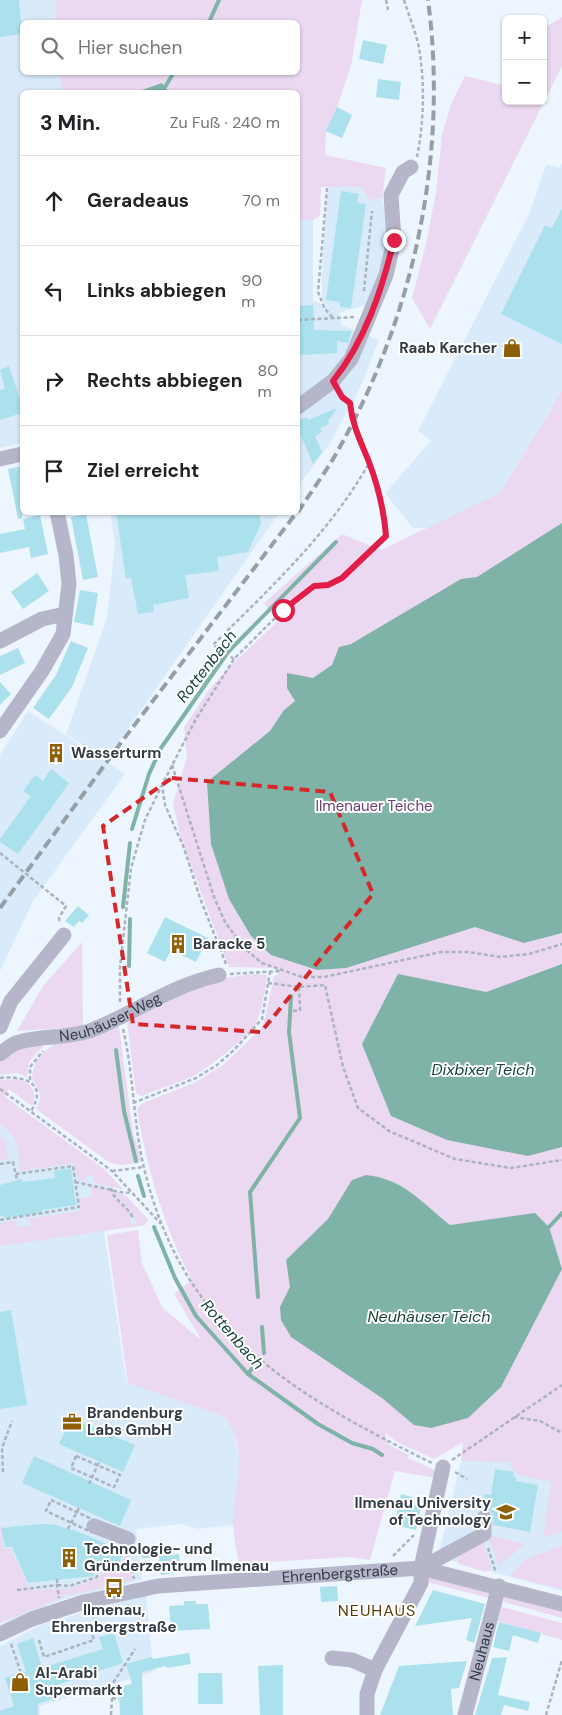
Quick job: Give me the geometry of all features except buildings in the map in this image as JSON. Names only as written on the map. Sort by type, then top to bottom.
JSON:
[{"type":"street","points":[[300,406],[333,381],[351,359],[386,275],[394,240],[390,195],[403,172],[411,166]]},
{"type":"street","points":[[0,459],[20,454]]},
{"type":"street","points":[[0,731],[42,672],[63,634],[69,584],[66,554],[58,515]]},
{"type":"street","points":[[0,641],[42,619],[65,614]]},
{"type":"street","points":[[0,1027],[11,1001],[64,935]]},
{"type":"street","name":"Neuhäuser Weg","points":[[0,1054],[16,1043],[57,1038],[90,1031],[194,980],[224,974]]},
{"type":"street","points":[[367,1715],[367,1694],[375,1670],[421,1582],[422,1568],[443,1467]]},
{"type":"street","points":[[422,1568],[484,1534],[482,1508]]},
{"type":"street","points":[[94,1526],[128,1540]]},
{"type":"street","name":"Ehrenbergstraße","points":[[3,1633],[32,1619],[84,1602],[158,1586],[422,1568],[499,1581],[562,1604]]},
{"type":"street","name":"Neuhaus","points":[[465,1715],[499,1581]]},
{"type":"street","points":[[332,1658],[352,1660],[375,1670]]},
{"type":"path","points":[[386,0],[388,10]]},
{"type":"path","points":[[404,0],[419,48],[422,90],[422,131],[417,158],[411,166]]},
{"type":"path","points":[[327,188],[318,292],[325,309],[333,318]]},
{"type":"path","points":[[363,298],[372,211]]},
{"type":"path","points":[[300,320],[370,317]]},
{"type":"path","points":[[333,381],[342,397],[350,403],[352,422],[369,462],[384,511],[386,536],[342,578],[328,585],[314,586],[283,610],[234,659],[196,719],[145,820],[131,868],[120,967],[121,1017],[144,1167],[163,1226],[178,1262],[203,1302],[247,1350],[310,1397],[403,1448],[443,1467],[562,1385]]},
{"type":"path","points":[[234,659],[213,645],[321,534],[358,482],[369,462]]},
{"type":"path","points":[[172,764],[214,897],[225,922],[244,948],[262,963],[302,977],[324,977],[441,952],[468,952],[500,957],[529,954],[562,944]]},
{"type":"path","points":[[162,785],[165,805],[184,848],[224,974],[283,971]]},
{"type":"path","points":[[0,853],[66,906],[59,918],[64,935]]},
{"type":"path","points":[[133,1103],[196,1078],[217,1065],[234,1050],[262,1019],[270,972]]},
{"type":"path","points":[[268,983],[299,987],[325,985],[343,1067],[358,1108],[389,1131],[455,1159],[511,1168],[562,1160]]},
{"type":"path","points":[[293,1010],[300,1010],[299,987]]},
{"type":"path","points":[[30,1081],[30,1067],[33,1060],[57,1038]]},
{"type":"path","points":[[0,1078],[16,1076],[30,1081],[35,1088],[37,1096],[31,1110]]},
{"type":"path","points":[[0,1089],[112,1170],[163,1226]]},
{"type":"path","points":[[0,1164],[13,1160],[17,1180]]},
{"type":"path","points":[[0,1220],[79,1207],[73,1166],[16,1174]]},
{"type":"path","points":[[112,1170],[144,1167]]},
{"type":"path","points":[[75,1182],[111,1188],[125,1193],[131,1192]]},
{"type":"path","points":[[111,1188],[113,1196],[127,1207],[134,1220]]},
{"type":"path","points":[[514,1417],[540,1421],[562,1433]]},
{"type":"path","points":[[3,1472],[2,1448],[12,1421]]},
{"type":"path","points":[[110,1438],[115,1429]]},
{"type":"path","points":[[76,1456],[120,1475],[114,1487],[92,1477],[71,1468],[76,1456]]},
{"type":"path","points":[[89,1484],[100,1460]]},
{"type":"path","points":[[51,1500],[77,1512],[96,1521],[91,1532],[46,1511],[51,1500]]},
{"type":"path","points":[[68,1529],[80,1506]]},
{"type":"path","points":[[388,1560],[401,1550],[417,1531]]},
{"type":"path","points":[[484,1534],[499,1581]]},
{"type":"path","points":[[17,1590],[58,1585],[70,1586],[98,1577],[97,1571],[132,1567]]},
{"type":"path","points":[[57,1579],[58,1585]]},
{"type":"path","points":[[39,1640],[44,1657],[94,1640],[90,1626]]},
{"type":"path","points":[[3,1633],[21,1673]]},
{"type":"path","points":[[111,1715],[112,1683],[135,1649]]},
{"type":"path","points":[[546,1715],[562,1660]]},
{"type":"path","points":[[112,1698],[119,1699]]},
{"type":"highlighted area","points":[[172,778],[330,792],[373,894],[261,1032],[133,1024],[103,826]]},
{"type":"shaded area","points":[[0,0],[55,0],[56,20],[20,20],[20,75],[60,75],[62,90],[20,90],[20,443],[0,448]]},
{"type":"shaded area","name":"Raab Karcher","points":[[562,163],[562,391],[500,493],[432,528],[413,528],[385,493],[431,441],[418,431],[530,212],[546,164],[560,168]]},
{"type":"shaded area","points":[[339,185],[362,187],[369,200],[382,199],[386,212],[387,229],[381,273],[367,304],[339,313],[341,325],[379,340],[360,388],[329,445],[300,483],[300,219],[313,220],[313,300],[327,307],[322,297],[322,272],[327,188]]},
{"type":"shaded area","points":[[110,515],[278,515],[106,760],[66,734],[107,618],[115,544]]},
{"type":"shaded area","points":[[28,711],[125,774],[33,901],[0,971],[0,755]]},
{"type":"shaded area","points":[[0,1115],[113,1187],[113,1190],[126,1196],[148,1219],[145,1225],[104,1231],[126,1379],[128,1383],[225,1417],[234,1430],[240,1467],[233,1525],[198,1529],[181,1524],[136,1529],[142,1580],[64,1599],[0,1624]]},
{"type":"shaded area","name":"Ilmenau University of Technology","points":[[461,1461],[509,1461],[562,1466],[562,1591],[438,1557]]},
{"type":"shaded area","points":[[146,1593],[152,1657],[156,1669],[150,1673],[40,1706],[40,1715],[0,1715],[0,1646],[41,1625]]},
{"type":"green space","points":[[55,0],[362,0],[351,66],[337,107],[352,115],[342,138],[326,131],[325,155],[386,168],[382,199],[369,200],[362,187],[321,187],[320,216],[313,220],[300,219],[300,90],[167,90],[162,83],[145,90],[62,90],[60,75],[300,75],[300,20],[56,20]]},
{"type":"green space","points":[[562,17],[562,66],[547,96],[547,60],[547,26]]},
{"type":"green space","points":[[465,76],[502,85],[502,105],[542,105],[430,329],[412,298],[426,244],[436,192],[442,135],[451,104]]},
{"type":"green space","name":"Ilmenauer Teiche","points":[[562,391],[562,1531],[543,1538],[551,1482],[516,1474],[509,1462],[461,1461],[463,1442],[434,1459],[397,1442],[385,1433],[388,1444],[409,1455],[408,1458],[437,1471],[436,1478],[395,1471],[370,1560],[348,1557],[239,1564],[233,1526],[233,1512],[239,1457],[233,1430],[225,1417],[128,1383],[107,1235],[138,1230],[142,1263],[162,1307],[202,1341],[174,1294],[192,1280],[165,1219],[151,1175],[137,1109],[141,1104],[196,1082],[223,1065],[260,1030],[265,1018],[274,976],[278,975],[277,968],[229,967],[181,839],[173,804],[187,756],[184,727],[209,690],[229,667],[277,622],[264,603],[342,534],[381,550],[500,493]]},
{"type":"green space","points":[[82,942],[83,1027],[17,1031],[43,986]]},
{"type":"green space","points":[[254,974],[267,975],[259,1016],[246,1035],[205,1069],[196,1074],[142,1096],[136,1093],[127,1021],[129,1013],[217,979]]},
{"type":"green space","points":[[114,1025],[119,1027],[133,1132],[141,1159],[139,1163],[120,1165],[110,1163],[36,1109],[40,1097],[32,1078],[35,1065],[42,1055],[51,1046],[63,1040]]},
{"type":"green space","points":[[46,1043],[29,1062],[27,1077],[17,1073],[0,1075],[0,1059],[14,1048]]},
{"type":"green space","points":[[18,1079],[27,1083],[32,1089],[35,1097],[32,1106],[9,1089],[4,1096],[104,1169],[124,1190],[94,1183],[94,1177],[86,1175],[85,1181],[78,1180],[74,1163],[20,1171],[18,1150],[14,1139],[0,1125],[0,1080]]},
{"type":"green space","points":[[0,1137],[5,1140],[8,1159],[0,1160]]},
{"type":"green space","points":[[92,1186],[109,1190],[116,1200],[126,1207],[131,1224],[136,1224],[136,1220],[130,1210],[111,1190],[126,1196],[148,1219],[145,1225],[0,1246],[0,1223],[16,1220],[17,1227],[30,1226],[30,1218],[81,1211],[79,1198],[92,1197]]},
{"type":"green space","points":[[0,1522],[3,1549],[11,1549],[31,1591],[70,1588],[100,1578],[100,1574],[117,1572],[127,1547],[132,1581],[65,1596],[0,1623]]},
{"type":"green space","points":[[488,1535],[526,1544],[498,1566]]},
{"type":"green space","points":[[482,1539],[492,1570],[486,1572],[459,1564],[455,1554]]},
{"type":"green space","points":[[562,1545],[562,1589],[510,1576],[525,1560]]},
{"type":"green space","points":[[428,1576],[490,1593],[489,1598],[427,1582]]},
{"type":"green space","points":[[505,1593],[562,1608],[562,1618],[504,1602]]},
{"type":"green space","points":[[502,1607],[562,1623],[562,1640],[498,1621]]},
{"type":"water","points":[[162,83],[167,90],[142,90]]},
{"type":"water","points":[[562,523],[562,933],[524,943],[475,927],[346,968],[317,970],[271,955],[251,936],[229,899],[211,844],[207,782],[270,731],[284,710],[295,701],[287,688],[287,673],[313,678],[332,665],[339,647],[351,644],[461,579],[477,577]]},
{"type":"water","name":"Dixbixer Teich","points":[[562,964],[562,1147],[528,1156],[447,1140],[391,1116],[362,1044],[398,974],[486,992]]},
{"type":"water","name":"Neuhäuser Teich","points":[[366,1175],[391,1181],[402,1187],[421,1200],[450,1225],[535,1213],[549,1227],[562,1269],[501,1387],[468,1418],[431,1428],[414,1425],[382,1398],[291,1337],[281,1320],[280,1307],[290,1287],[286,1260],[328,1219],[352,1180]]},
{"type":"waterway","points":[[210,20],[219,0]]},
{"type":"waterway","points":[[165,87],[172,75]]},
{"type":"waterway","name":"Rottenbach","points":[[132,829],[149,774],[161,748],[228,652],[336,542]]},
{"type":"waterway","name":"Rottenbach","points":[[123,907],[130,843]]},
{"type":"waterway","name":"Rottenbach","points":[[129,966],[130,919]]},
{"type":"waterway","points":[[258,1297],[250,1192],[300,1118],[289,1032],[291,996]]},
{"type":"waterway","name":"Rottenbach","points":[[116,1050],[124,1111],[136,1161]]},
{"type":"waterway","name":"Rottenbach","points":[[138,1176],[144,1196]]},
{"type":"waterway","points":[[549,1227],[562,1213]]},
{"type":"waterway","name":"Rottenbach","points":[[154,1227],[175,1278],[196,1316],[248,1374],[318,1424],[352,1443],[373,1449],[382,1455]]},
{"type":"waterway","points":[[262,1327],[264,1353]]},
{"type":"waterway","points":[[248,1374],[253,1367]]},
{"type":"railway","points":[[300,509],[333,459],[361,406],[385,352],[404,295],[418,237],[428,178],[433,119],[433,59],[428,0]]},
{"type":"railway","points":[[0,908],[120,744],[295,515]]},
{"type":"place","name":"Raab Karcher","points":[[512,348]]},
{"type":"place","name":"Wasserturm","points":[[56,753]]},
{"type":"place","name":"Baracke 5","points":[[178,944]]},
{"type":"place","name":"Brandenburg Labs GmbH","points":[[72,1422]]},
{"type":"place","name":"Ilmenau University of Technology","points":[[506,1512]]},
{"type":"place","name":"Technologie- und Gründerzentrum Ilmenau","points":[[69,1558]]},
{"type":"place","name":"Ilmenau, Ehrenbergstraße","points":[[114,1588]]},
{"type":"place","name":"Al-Arabi Supermarkt","points":[[20,1682]]},
{"type":"district","name":"NEUHAUS","points":[[377,1610]]},
{"type":"route","points":[[283,610],[314,586],[328,585],[342,578],[386,536],[384,511],[369,462],[352,422],[350,403],[342,397],[333,381],[351,359],[370,317],[386,275],[394,240]]}]
